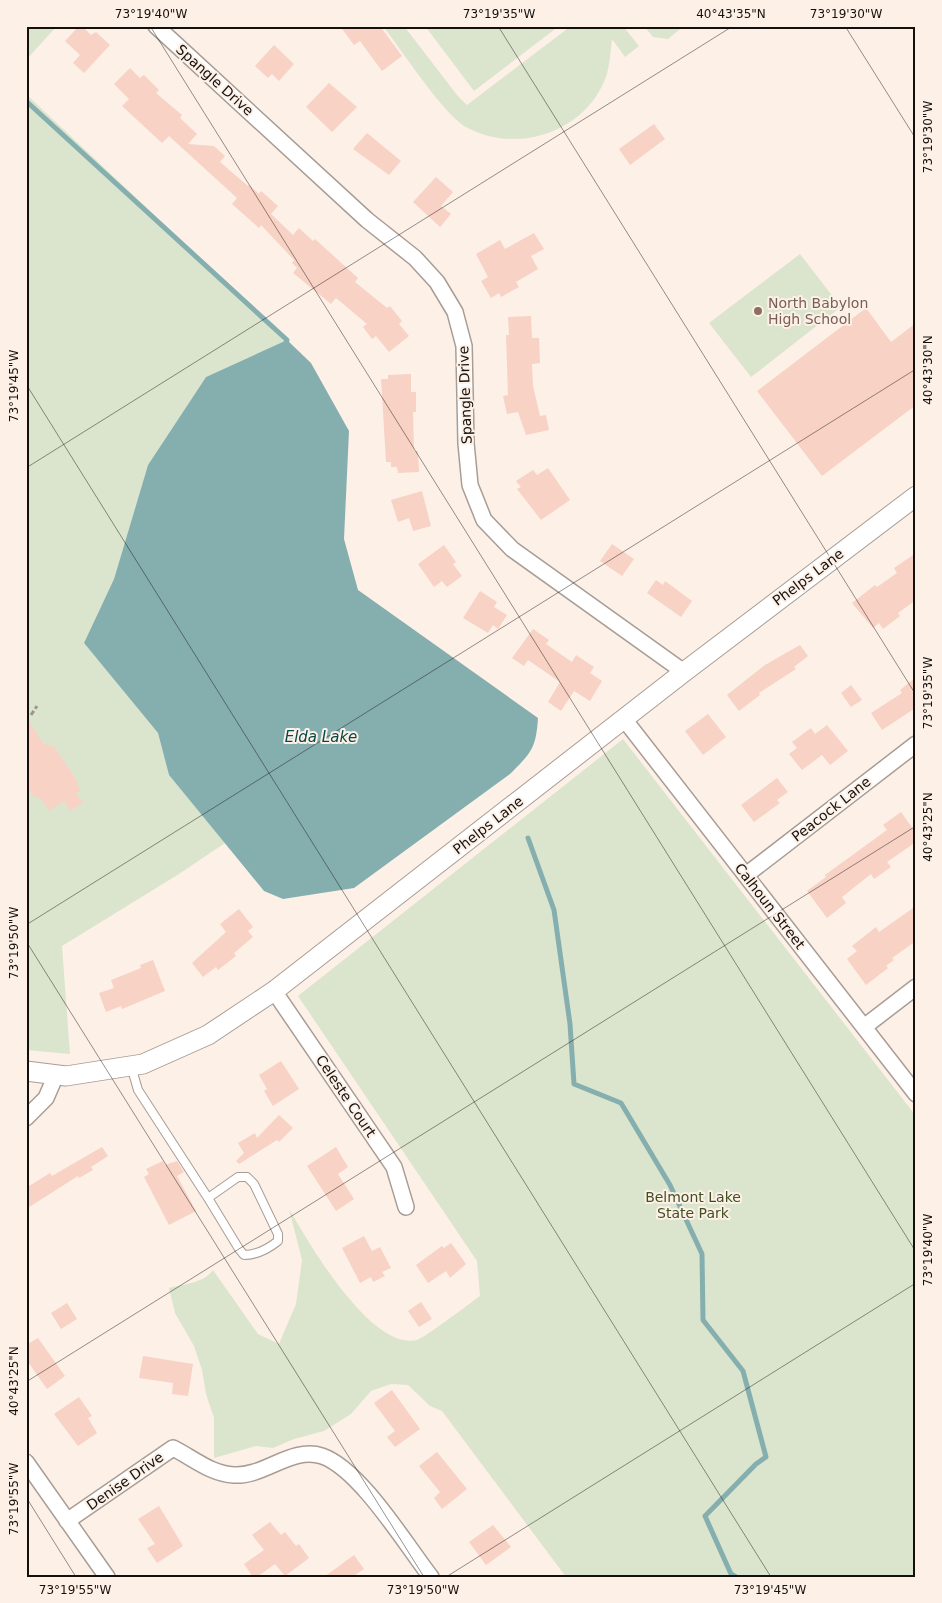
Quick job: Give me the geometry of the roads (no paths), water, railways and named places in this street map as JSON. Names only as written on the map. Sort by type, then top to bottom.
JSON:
[{"type":"street","name":"Spangle Drive","points":[[156,26],[367,220],[415,258],[437,282],[455,312],[464,346],[466,443],[470,485],[484,520],[512,549],[684,672]]},
{"type":"street","name":"Phelps Lane","points":[[26,1071],[66,1076],[143,1064],[208,1035],[274,991],[684,672],[916,496]]},
{"type":"street","name":"Calhoun Street","points":[[624,719],[916,1094]]},
{"type":"street","name":"Peacock Lane","points":[[746,875],[916,744]]},
{"type":"street","points":[[864,1027],[916,987]]},
{"type":"street","name":"Celeste Court","points":[[274,991],[394,1167],[406,1207]]},
{"type":"street","points":[[26,1118],[46,1098],[56,1075]]},
{"type":"street","name":"Denise Drive","points":[[68,1521],[173,1448],[212,1471],[235,1476],[260,1470],[296,1456],[322,1456],[346,1471],[364,1489],[431,1577]]},
{"type":"street","points":[[26,1462],[107,1577]]},
{"type":"lane","points":[[132,1066],[138,1090],[244,1255],[252,1255],[270,1248],[278,1241],[278,1234],[254,1184],[247,1177],[238,1177],[208,1198]]},
{"type":"water","name":"Elda Lake","points":[[287,340],[311,363],[349,431],[344,539],[358,590],[538,718],[536,737],[531,750],[510,774],[354,888],[283,899],[264,891],[169,775],[158,733],[84,643],[114,579],[148,465],[206,377]]},
{"type":"waterway","points":[[26,101],[287,340],[285,345]]},
{"type":"waterway","points":[[528,838],[554,910],[570,1024],[574,1084],[621,1103],[670,1185],[702,1254],[703,1320],[743,1371],[766,1457],[756,1464],[705,1516],[731,1574],[736,1577]]},
{"type":"place","name":"North Babylon High School","points":[[758,311]]},
{"type":"park label","name":"Belmont Lake State Park","points":[[693,1206]]}]
